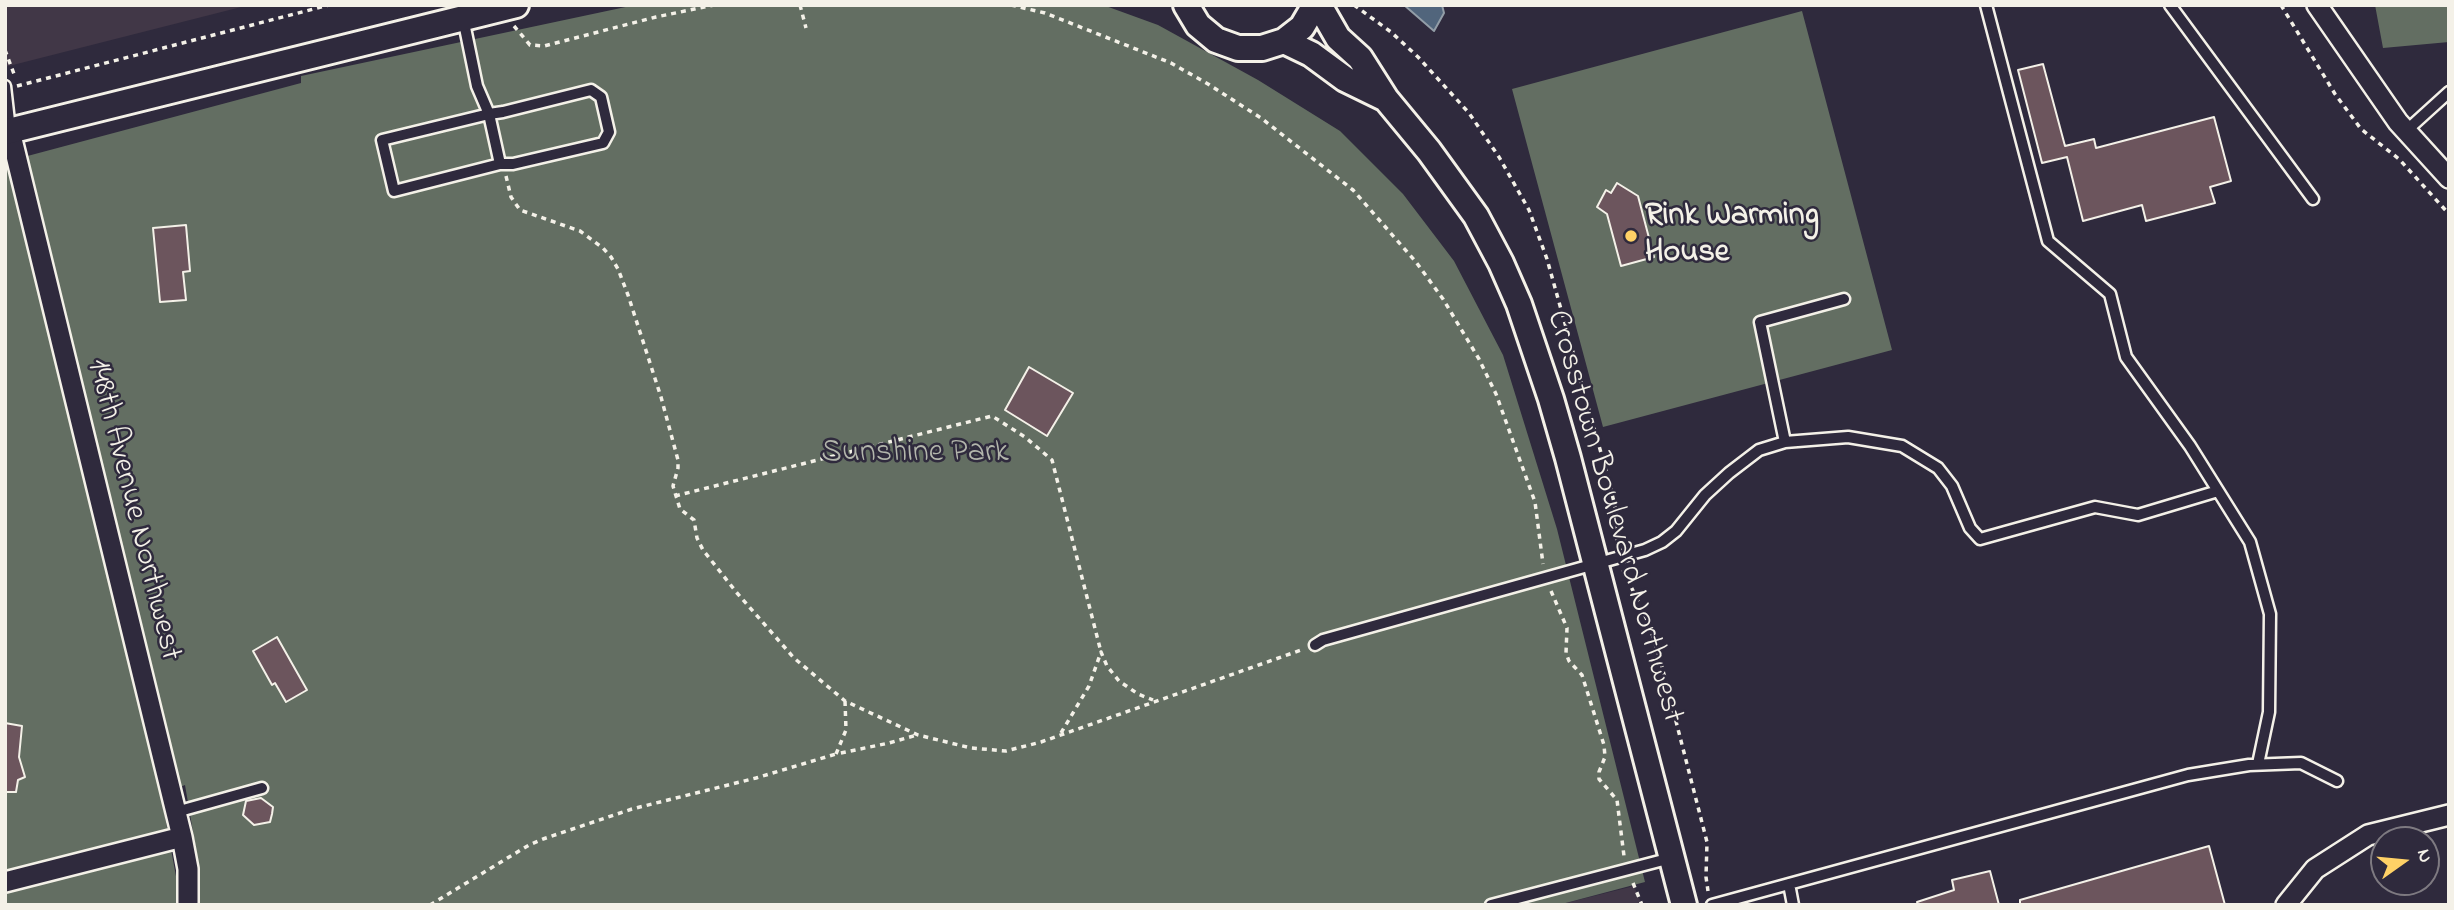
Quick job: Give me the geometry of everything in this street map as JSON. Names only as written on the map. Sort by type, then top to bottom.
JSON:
[{"type":"street","points":[[1186,5],[1198,25],[1216,40],[1238,48],[1262,48],[1284,41]]},
{"type":"street","name":"Crosstown Boulevard Northwest","points":[[1386,99],[1345,79],[1311,54],[1284,41],[1302,27],[1317,5],[1338,38],[1360,58],[1386,99],[1449,177],[1476,216],[1501,263],[1536,350],[1595,563],[1684,905]]},
{"type":"street","points":[[2317,5],[2406,131],[2449,178]]},
{"type":"street","points":[[8,131],[461,11],[514,13]]},
{"type":"street","name":"148th Avenue Northwest","points":[[8,131],[182,837],[188,869],[188,905]]},
{"type":"street","points":[[2286,905],[2315,869],[2368,835],[2449,815]]},
{"type":"street","points":[[5,882],[182,837]]},
{"type":"lane","points":[[1986,5],[2048,241],[2110,294],[2126,357],[2190,446],[2250,542],[2270,614],[2269,712],[2258,764]]},
{"type":"lane","points":[[2170,5],[2313,199]]},
{"type":"lane","points":[[461,11],[477,86],[489,114],[500,164]]},
{"type":"lane","points":[[5,86],[8,131]]},
{"type":"lane","points":[[591,90],[601,97],[609,131],[603,143],[513,164],[500,164],[394,191],[382,140],[591,90]]},
{"type":"lane","points":[[2406,131],[2449,92]]},
{"type":"lane","points":[[1784,442],[1760,322],[1844,299]]},
{"type":"lane","points":[[1315,645],[1334,637],[1645,550],[1676,531],[1705,495],[1729,472],[1759,450],[1784,442],[1849,437],[1902,446],[1938,468],[1952,486],[1969,528],[1980,539],[2095,507],[2138,515],[2218,491]]},
{"type":"lane","points":[[1712,905],[2188,775],[2258,764],[2301,763],[2337,781]]},
{"type":"lane","points":[[176,812],[262,788]]},
{"type":"lane","points":[[1491,905],[1671,858]]},
{"type":"lane","points":[[1789,884],[1793,905]]},
{"type":"path","points":[[5,50],[21,85],[329,5]]},
{"type":"path","points":[[514,13],[516,29],[530,45],[544,46],[714,5]]},
{"type":"path","points":[[800,5],[806,28]]},
{"type":"path","points":[[1011,5],[1045,13],[1171,63],[1261,118],[1353,190],[1416,262],[1443,299],[1479,359],[1501,406],[1535,502],[1544,567]]},
{"type":"path","points":[[1354,5],[1391,32],[1433,72],[1469,113],[1516,183],[1538,233],[1564,318],[1612,494],[1616,540]]},
{"type":"path","points":[[2281,5],[2329,84],[2361,129],[2399,159],[2449,214]]},
{"type":"path","points":[[500,164],[511,197],[520,210],[580,231],[603,248],[618,269],[649,358],[678,460],[673,486],[680,509],[694,520],[697,538],[703,550],[737,593],[794,658],[845,701],[918,735],[987,751],[1006,751],[1315,645]]},
{"type":"path","points":[[675,496],[992,416],[1025,437],[1052,460],[1101,652],[1107,666],[1127,688],[1155,701]]},
{"type":"path","points":[[1625,574],[1649,624],[1663,671],[1707,842],[1707,886]]},
{"type":"path","points":[[1550,587],[1567,628],[1566,653],[1569,661],[1582,675],[1604,745],[1605,757],[1599,779],[1617,800],[1624,856]]},
{"type":"path","points":[[1059,735],[1089,685],[1101,652]]},
{"type":"path","points":[[836,754],[846,730],[845,701]]},
{"type":"path","points":[[430,905],[543,839],[632,809],[756,778],[836,754],[918,735]]},
{"type":"path","points":[[1630,877],[1642,905]]},
{"type":"shaded area","points":[[5,5],[249,5],[5,67]]},
{"type":"shaded area","points":[[1634,886],[1642,905],[1558,905]]},
{"type":"green space","name":"Sunshine Park","points":[[635,5],[1103,5],[1158,25],[1258,80],[1340,131],[1403,194],[1454,261],[1503,355],[1557,529],[1645,882],[1558,905],[200,905],[200,873],[185,785],[161,795],[180,898],[179,905],[5,905],[5,162],[301,83],[301,76]]},
{"type":"green space","points":[[2375,5],[2449,5],[2449,42],[2383,48]]},
{"type":"green space","points":[[1802,11],[1892,350],[1603,427],[1512,89]]},
{"type":"water","points":[[1404,5],[1442,5],[1444,13],[1434,31]]},
{"type":"building","points":[[2043,64],[2065,146],[2094,139],[2096,148],[2214,117],[2231,181],[2210,187],[2215,203],[2146,221],[2142,205],[2083,221],[2067,157],[2042,163],[2018,70]]},
{"type":"building","name":"Rink Warming House","points":[[1617,183],[1638,196],[1654,257],[1621,266],[1607,214],[1597,207],[1606,190],[1611,193]]},
{"type":"building","points":[[186,225],[190,271],[183,272],[186,300],[160,302],[153,228]]},
{"type":"building","points":[[1029,367],[1073,393],[1047,436],[1005,410]]},
{"type":"building","points":[[277,637],[307,690],[286,702],[275,683],[272,685],[253,651]]},
{"type":"building","points":[[5,723],[22,726],[19,757],[25,777],[18,780],[16,792],[5,792]]},
{"type":"building","points":[[261,798],[273,807],[270,822],[254,825],[243,815],[246,801]]},
{"type":"building","points":[[2209,846],[2225,905],[2020,905],[2020,900]]},
{"type":"building","points":[[1990,871],[1999,905],[1918,905],[1917,902],[1954,890],[1952,880]]},
{"type":"place","name":"Rink Warming House","points":[[1631,236]]}]
